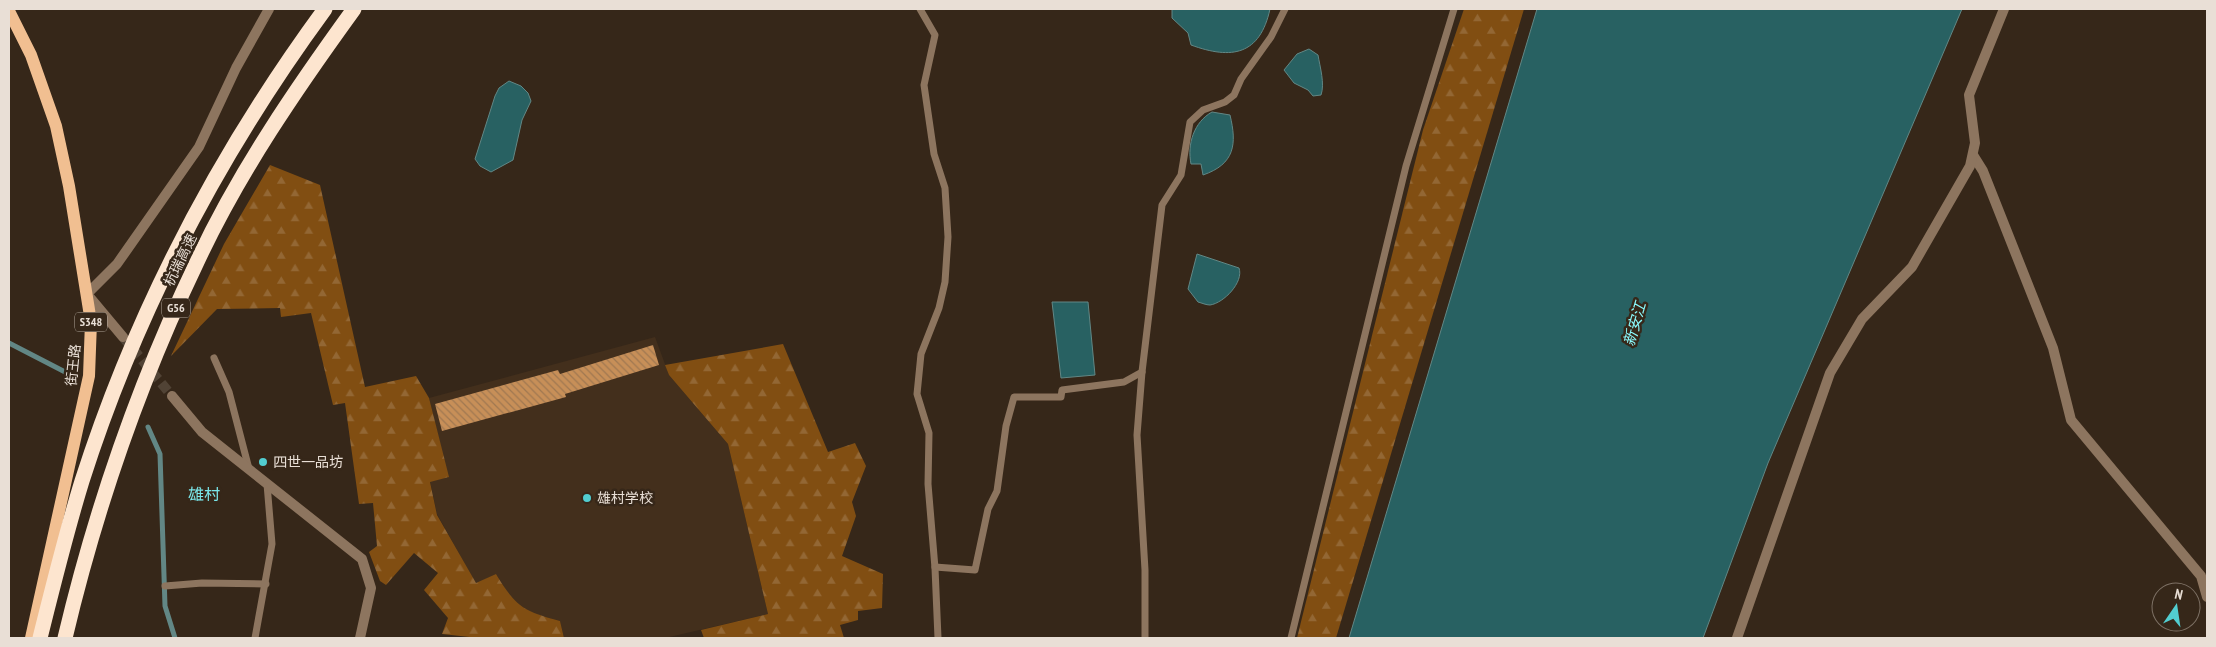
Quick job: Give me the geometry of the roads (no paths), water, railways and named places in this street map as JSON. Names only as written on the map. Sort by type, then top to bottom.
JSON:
[{"type":"highway","name":"杭瑞高速","points":[[40,638],[67,530],[92,452],[124,369],[176,250],[237,140],[271,86],[325,9]]},
{"type":"highway","name":"杭瑞高速","points":[[65,638],[90,536],[111,469],[146,378],[197,261],[257,152],[290,99],[354,9]]},
{"type":"main road","name":"街王路","points":[[9,11],[31,55],[56,126],[69,186],[87,294],[92,347],[89,376],[31,638]]},
{"type":"street","points":[[123,337],[87,294],[117,264],[198,147],[236,68],[269,9]]},
{"type":"street","points":[[1737,638],[1830,373],[1862,318],[1912,267],[1970,166],[1975,143],[1969,95],[2004,9]]},
{"type":"street","points":[[1973,155],[1983,171],[2053,348],[2071,420],[2201,576],[2207,597]]},
{"type":"street","points":[[172,396],[202,432],[362,559],[371,588],[360,638]]},
{"type":"lane","points":[[920,9],[935,35],[924,85],[934,154],[945,188],[948,237],[945,282],[940,308],[921,354],[917,384],[917,394],[929,433],[928,484],[935,567],[938,638]]},
{"type":"lane","points":[[1145,638],[1145,570],[1137,435],[1142,372],[1162,205],[1167,193],[1181,174],[1187,127],[1203,110],[1220,105],[1234,95],[1241,79],[1271,37],[1285,9]]},
{"type":"lane","points":[[1291,638],[1406,166],[1454,9]]},
{"type":"lane","points":[[214,358],[229,392],[249,469]]},
{"type":"lane","points":[[935,567],[975,570],[988,509],[997,491],[1006,426],[1014,397],[1061,397],[1062,390],[1124,382],[1142,372]]},
{"type":"lane","points":[[255,638],[272,544],[267,484]]},
{"type":"lane","points":[[165,586],[202,583],[266,584]]},
{"type":"water","points":[[1172,9],[1270,9],[1259,36],[1251,45],[1242,50],[1219,52],[1191,45],[1188,33],[1172,18]]},
{"type":"water","name":"新安江","points":[[1537,9],[1962,9],[1768,463],[1703,638],[1349,638]]},
{"type":"water","points":[[1309,49],[1318,55],[1322,81],[1321,95],[1313,96],[1308,90],[1294,83],[1284,70],[1297,54]]},
{"type":"water","points":[[509,81],[521,86],[528,93],[531,101],[522,120],[513,160],[491,172],[480,166],[475,159],[495,96],[499,88]]},
{"type":"water","points":[[1212,112],[1230,115],[1233,144],[1231,152],[1222,165],[1203,175],[1201,164],[1191,164],[1191,141],[1196,128]]},
{"type":"water","points":[[1197,254],[1239,268],[1239,279],[1232,291],[1221,300],[1210,305],[1198,302],[1188,289]]},
{"type":"water","points":[[1052,302],[1088,302],[1095,375],[1061,378]]},
{"type":"waterway","points":[[9,343],[69,374]]},
{"type":"waterway","points":[[148,427],[160,454],[165,606],[175,638]]},
{"type":"tunnel","points":[[123,337],[172,396]]},
{"type":"place","name":"四世一品坊","points":[[263,462]]},
{"type":"place","name":"雄村学校","points":[[587,498]]},
{"type":"district","name":"雄村","points":[[204,494]]}]
